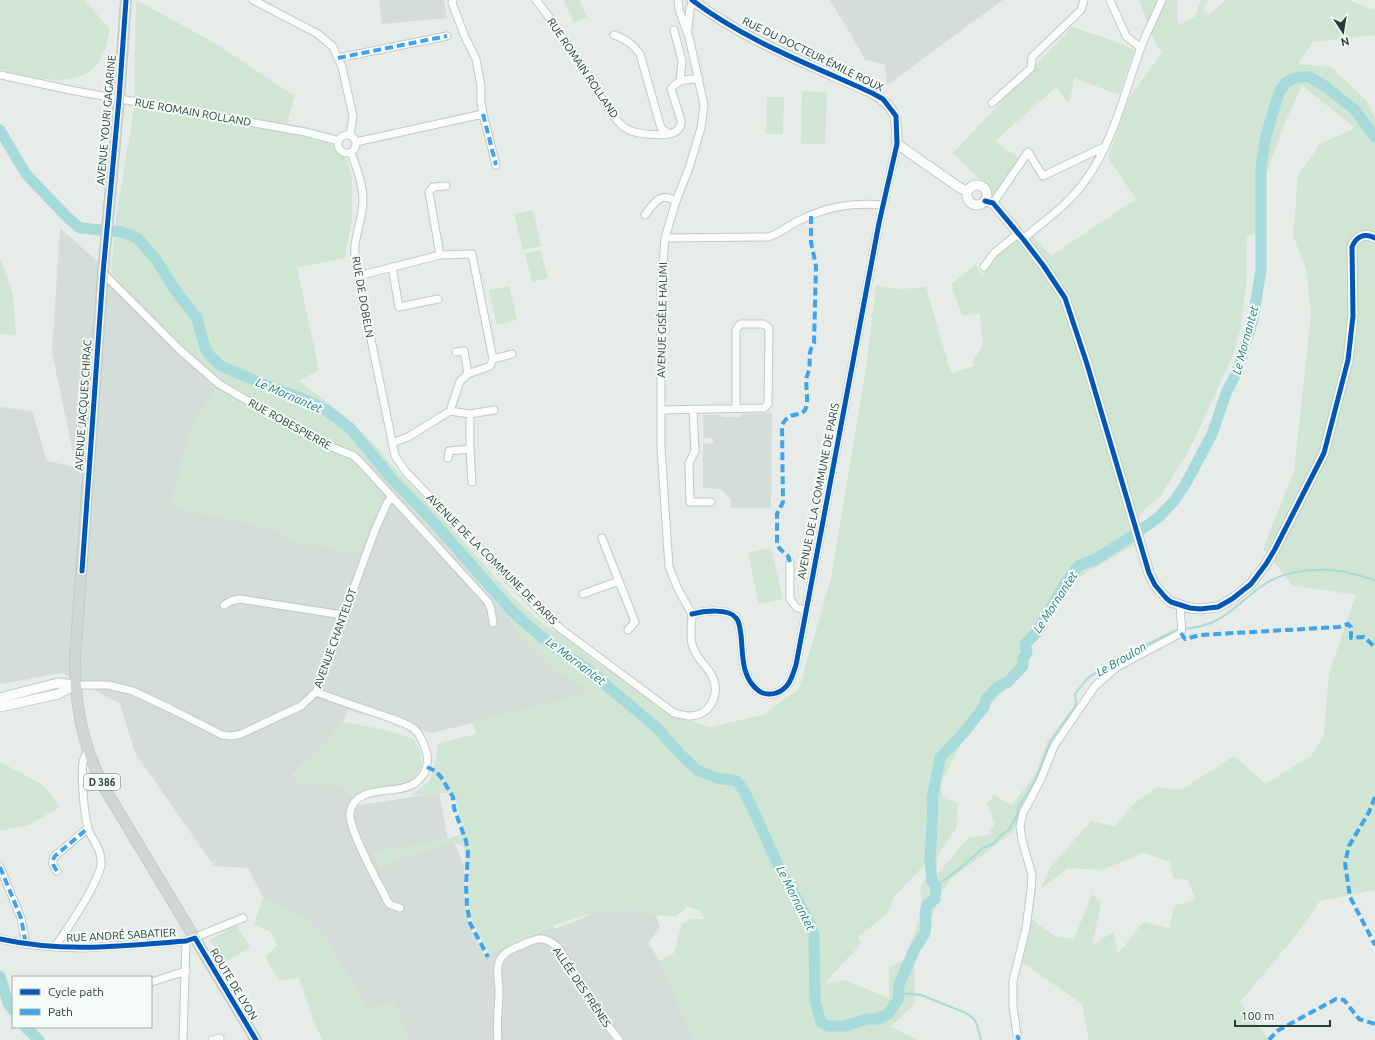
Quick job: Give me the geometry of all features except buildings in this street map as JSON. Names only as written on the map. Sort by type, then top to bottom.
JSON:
[{"type":"main road","name":"AVENUE YOURI GAGARINE","points":[[105,241],[119,99],[126,0]]},
{"type":"main road","name":"AVENUE JACQUES CHIRAC","points":[[105,241],[75,658],[75,685],[80,720],[88,750],[105,789],[191,940]]},
{"type":"main road","name":"ROUTE DE LYON","points":[[191,940],[256,1040]]},
{"type":"street","points":[[253,0],[318,34],[333,47],[342,67],[353,116],[350,136]]},
{"type":"street","points":[[453,0],[452,3],[465,37],[476,60],[481,86],[483,114],[496,164]]},
{"type":"street","name":"RUE ROMAIN ROLLAND","points":[[536,0],[583,66],[621,125],[635,132],[659,135],[669,134]]},
{"type":"street","name":"AVENUE GISÈLE HALIMI","points":[[678,0],[679,10],[688,29],[704,105],[701,128],[665,238],[661,286],[661,448],[669,567],[678,589],[692,614]]},
{"type":"street","points":[[992,103],[1031,68],[1032,56],[1081,10],[1084,0]]},
{"type":"street","points":[[1110,0],[1126,36],[1141,48]]},
{"type":"street","points":[[984,268],[994,253],[1021,236],[1062,205],[1084,182],[1096,166],[1111,135],[1141,48],[1162,0]]},
{"type":"street","points":[[679,10],[685,10],[692,3]]},
{"type":"street","name":"AVENUE GISÈLE HALIMI","points":[[688,29],[692,3]]},
{"type":"street","name":"RUE DU DOCTEUR ÉMILE ROUX","points":[[692,3],[758,40],[883,99],[896,116],[897,144]]},
{"type":"street","points":[[674,30],[682,61],[680,81]]},
{"type":"street","points":[[614,35],[633,44],[640,54],[661,128],[669,134],[677,131],[682,123],[671,89],[680,81],[699,79]]},
{"type":"street","points":[[338,58],[447,36]]},
{"type":"street","name":"RUE ROMAIN ROLLAND","points":[[0,75],[75,91],[305,132],[339,141]]},
{"type":"street","points":[[356,142],[483,114]]},
{"type":"street","points":[[343,136],[350,136],[353,137],[356,142],[355,148],[351,152],[345,152],[341,150],[339,141],[343,136]]},
{"type":"street","points":[[897,144],[960,188],[968,191]]},
{"type":"street","name":"AVENUE DE LA COMMUNE DE PARIS","points":[[392,443],[395,456],[406,472],[537,608],[561,629],[674,713],[690,716],[706,712],[714,702],[715,689],[713,677],[693,650],[690,636],[692,614],[726,611],[736,617],[740,628],[744,670],[752,686],[762,694],[775,694],[786,688],[792,679],[796,665],[883,205],[897,144]]},
{"type":"street","points":[[968,191],[968,198],[972,203],[979,205],[989,202],[1028,152],[1043,176],[1106,146]]},
{"type":"street","name":"RUE DE DOBELN","points":[[351,152],[362,187],[363,199],[363,211],[355,245],[355,263],[392,443]]},
{"type":"street","points":[[440,255],[429,192],[433,187],[446,186]]},
{"type":"street","points":[[968,191],[974,186],[981,186],[986,190],[989,202],[1021,236],[1065,298],[1149,573],[1155,584],[1166,598],[1181,606],[1200,609],[1218,607],[1242,592],[1251,584],[1275,549],[1324,453],[1348,360],[1353,316],[1352,247],[1357,238],[1360,236],[1366,235],[1375,238]]},
{"type":"street","points":[[645,215],[657,200],[661,198],[668,197],[676,201]]},
{"type":"street","points":[[665,238],[768,237],[777,234],[811,214],[834,206],[866,203],[883,205]]},
{"type":"street","points":[[358,276],[440,255],[472,254],[488,332],[493,359],[490,366],[468,374],[460,381],[450,411],[408,437],[392,443]]},
{"type":"street","points":[[392,267],[399,307],[438,299]]},
{"type":"street","name":"RUE ROBESPIERRE","points":[[103,273],[180,350],[219,384],[317,441],[354,456],[488,602],[491,609],[493,622]]},
{"type":"street","points":[[661,410],[764,408],[768,404],[769,328],[764,324],[740,324],[736,330],[736,408]]},
{"type":"street","points":[[456,352],[464,350],[468,374]]},
{"type":"street","points":[[493,359],[512,354]]},
{"type":"street","points":[[450,411],[470,414],[494,410]]},
{"type":"street","points":[[693,410],[695,451],[689,464],[690,502],[711,502]]},
{"type":"street","points":[[470,414],[472,482]]},
{"type":"street","points":[[448,458],[449,451],[470,449]]},
{"type":"street","name":"AVENUE CHANTELOT","points":[[75,685],[108,685],[133,691],[222,735],[232,736],[241,734],[301,706],[316,692],[375,530],[387,503],[392,497]]},
{"type":"street","points":[[602,538],[635,622],[628,630]]},
{"type":"street","points":[[790,562],[790,599],[796,607],[806,611]]},
{"type":"street","points":[[583,594],[619,581]]},
{"type":"street","points":[[224,605],[231,601],[240,599],[343,615]]},
{"type":"street","points":[[1017,1034],[1013,1006],[1013,982],[1027,923],[1032,875],[1022,840],[1020,826],[1023,813],[1041,779],[1054,746],[1095,686],[1117,667],[1181,633],[1181,606]]},
{"type":"street","points":[[4,697],[58,683],[75,685]]},
{"type":"street","points":[[0,707],[64,692],[75,685]]},
{"type":"street","points":[[40,688],[42,698]]},
{"type":"street","points":[[316,692],[396,720],[413,728],[425,746],[428,758],[427,767],[420,779],[414,784],[368,794],[358,798],[352,805],[350,813],[353,831],[388,904],[400,908]]},
{"type":"street","points":[[55,948],[85,900],[101,867],[101,857],[98,847],[88,828],[83,791],[83,761],[88,750]]},
{"type":"street","points":[[57,871],[52,863],[52,860],[88,828]]},
{"type":"street","points":[[0,867],[21,918],[26,944]]},
{"type":"street","name":"RUE ANDRÉ SABATIER","points":[[0,939],[55,948],[83,948],[191,940],[243,918]]},
{"type":"street","name":"ALLÉE DES FRÊNES","points":[[498,1040],[498,969],[500,959],[506,952],[538,938],[549,940],[558,947],[594,1008],[619,1040]]},
{"type":"street","points":[[182,1040],[186,971],[191,940]]},
{"type":"street","points":[[152,982],[186,971]]},
{"type":"street","points":[[212,1040],[220,1038]]},
{"type":"shaded area","points":[[379,0],[444,0],[447,18],[382,24]]},
{"type":"shaded area","points":[[830,0],[1003,0],[887,85],[885,64],[864,60],[864,57]]},
{"type":"shaded area","points":[[60,228],[154,312],[216,391],[192,425],[171,506],[282,531],[368,459],[511,620],[522,640],[540,652],[554,668],[593,693],[432,733],[348,710],[343,722],[323,746],[293,774],[301,783],[346,786],[351,799],[359,805],[439,793],[448,839],[373,853],[381,871],[398,857],[454,843],[464,864],[465,903],[469,925],[484,955],[553,926],[555,929],[598,912],[627,909],[656,915],[660,928],[648,943],[660,961],[694,1040],[409,1040],[394,1003],[367,1009],[329,944],[305,919],[263,897],[248,868],[214,866],[135,753],[120,704],[63,673],[0,684],[0,407],[32,411],[47,461],[76,467],[52,352]]},
{"type":"shaded area","points":[[772,413],[771,508],[731,508],[731,499],[720,489],[703,488],[703,443],[713,444],[713,438],[704,438],[703,415],[741,417],[741,414]]},
{"type":"green space","points":[[0,0],[84,0],[110,29],[100,60],[88,73],[76,78],[64,80],[37,78],[0,69]]},
{"type":"green space","points":[[136,0],[213,42],[295,96],[287,123],[331,133],[333,148],[347,160],[352,179],[352,219],[345,258],[297,268],[319,370],[299,381],[341,413],[370,440],[397,471],[432,506],[515,599],[542,623],[564,636],[595,661],[675,716],[710,727],[763,715],[799,689],[831,578],[866,368],[876,286],[901,289],[926,287],[951,373],[974,366],[973,361],[983,345],[980,313],[962,316],[951,284],[976,264],[982,277],[991,261],[1018,239],[1022,245],[1033,236],[1051,256],[1136,199],[1108,158],[1129,98],[1162,53],[1153,38],[1139,0],[1177,0],[1178,25],[1195,17],[1201,0],[1208,0],[1203,10],[1208,15],[1226,0],[1349,0],[1371,9],[1375,9],[1375,35],[1313,42],[1298,64],[1331,67],[1366,100],[1375,118],[1375,890],[1320,901],[1293,939],[1240,1002],[1269,1040],[1089,1040],[1082,1004],[1020,961],[1030,918],[1055,936],[1074,939],[1092,894],[1101,902],[1092,946],[1113,932],[1118,954],[1143,922],[1169,928],[1174,906],[1196,899],[1188,880],[1173,878],[1170,862],[1144,853],[1101,870],[1068,868],[1041,889],[1050,868],[1091,821],[1114,826],[1136,802],[1157,787],[1181,790],[1234,756],[1266,784],[1312,755],[1324,735],[1329,673],[1356,595],[1292,585],[1263,548],[1294,472],[1311,315],[1306,268],[1293,236],[1298,176],[1320,144],[1355,128],[1302,85],[1284,125],[1266,175],[1266,229],[1247,236],[1246,288],[1240,331],[1231,360],[1188,452],[1160,497],[1148,506],[1137,520],[1098,382],[1082,336],[1105,439],[1134,545],[1082,575],[1060,600],[1032,644],[1031,652],[1022,671],[978,719],[963,741],[941,782],[943,798],[958,803],[956,829],[938,854],[936,876],[968,838],[988,835],[995,823],[987,804],[994,795],[1012,805],[1036,773],[1048,739],[1052,740],[1039,779],[1021,808],[1013,832],[951,879],[940,895],[914,967],[915,1001],[913,1005],[891,1027],[918,1040],[694,1040],[660,961],[674,953],[682,923],[692,919],[706,919],[698,910],[687,907],[676,916],[655,915],[625,909],[589,914],[555,925],[489,953],[472,921],[468,903],[469,869],[463,846],[454,843],[398,857],[381,871],[373,853],[448,839],[465,832],[453,793],[411,796],[430,780],[437,755],[438,743],[476,734],[473,723],[592,693],[554,668],[540,652],[522,640],[511,620],[369,460],[381,500],[359,554],[284,540],[282,531],[171,506],[192,425],[216,391],[154,312],[111,273],[116,217],[134,108]],"holes":[[[926,863],[927,875],[920,889],[923,910],[904,960],[889,967],[889,998],[844,980],[825,984],[861,944],[858,937],[888,913],[894,897]]]},
{"type":"green space","points":[[564,0],[580,0],[587,17],[574,23]]},
{"type":"green space","points":[[1072,27],[1117,42],[1134,50],[1119,95],[1074,78],[1069,104],[1056,87],[995,141],[1019,158],[995,195],[953,153]]},
{"type":"green space","points":[[802,91],[827,92],[825,144],[801,144]]},
{"type":"green space","points":[[767,97],[784,97],[783,134],[766,134]]},
{"type":"green space","points":[[533,210],[541,246],[523,250],[514,214]]},
{"type":"green space","points":[[540,250],[548,278],[532,282],[525,254]]},
{"type":"green space","points":[[0,258],[13,294],[16,335],[0,334]]},
{"type":"green space","points":[[509,286],[517,320],[497,325],[489,290]]},
{"type":"green space","points":[[771,548],[783,599],[759,604],[748,553]]},
{"type":"green space","points":[[343,722],[385,730],[414,739],[421,753],[421,768],[412,782],[363,790],[351,799],[346,786],[301,783],[294,774],[323,746]]},
{"type":"green space","points":[[0,762],[43,785],[60,807],[29,825],[0,831]]},
{"type":"green space","points":[[263,897],[305,919],[329,944],[367,1009],[394,1003],[409,1040],[323,1040],[316,1027],[299,978],[279,980],[265,957],[277,945],[270,931],[254,925]]},
{"type":"green space","points":[[236,925],[250,947],[224,963],[210,940]]},
{"type":"waterway","name":"Le Mornantet","points":[[0,130],[26,174],[67,217],[80,228],[122,232],[137,238],[155,258],[175,290],[197,318],[205,348],[210,356],[221,366],[308,401],[326,410],[350,428],[393,480],[429,517],[510,609],[526,624],[552,645],[586,668],[657,728],[681,755],[697,770],[717,778],[737,781],[744,791],[783,875],[804,912],[814,935],[815,1001],[821,1022],[828,1026],[845,1026],[867,1019],[878,1019],[888,1014],[898,1000],[899,985],[913,952],[925,933],[925,913],[927,905],[935,899],[936,886],[932,881],[930,860],[933,806],[932,799],[940,758],[961,736],[984,707],[986,699],[996,688],[1008,682],[1023,666],[1023,658],[1027,653],[1025,644],[1037,632],[1066,582],[1078,566],[1096,559],[1159,517],[1174,501],[1185,485],[1212,434],[1227,391],[1237,372],[1253,319],[1261,270],[1261,167],[1266,136],[1278,95],[1286,82],[1298,77],[1310,77],[1326,87],[1355,110],[1375,137]]},
{"type":"waterway","name":"Le Broulon","points":[[1183,629],[1203,626],[1220,619],[1265,584],[1273,579],[1293,573],[1325,570],[1352,574],[1375,580]]},
{"type":"waterway","name":"Le Broulon","points":[[936,886],[958,870],[983,848],[993,844],[1001,835],[1009,830],[1017,815],[1018,808],[1035,781],[1051,740],[1074,708],[1076,704],[1075,694],[1086,680],[1127,654],[1179,629]]},
{"type":"waterway","points":[[0,976],[8,1003],[12,1009]]},
{"type":"waterway","points":[[899,993],[921,995],[966,1013],[974,1019],[981,1040]]},
{"type":"waterway","points":[[26,1028],[39,1040]]},
{"type":"marked path","points":[[338,58],[447,36]]},
{"type":"marked path","points":[[483,114],[496,165]]},
{"type":"marked path","points":[[790,562],[788,556],[777,544],[777,514],[783,502],[782,425],[788,417],[803,412],[807,404],[806,379],[809,370],[810,353],[814,343],[816,266],[811,242],[811,214]]},
{"type":"marked path","points":[[1181,633],[1185,639],[1200,635],[1339,627],[1348,624],[1351,627],[1351,638],[1364,637],[1375,647]]},
{"type":"marked path","points":[[427,767],[435,771],[441,777],[453,797],[454,808],[466,841],[468,852],[466,885],[467,906],[470,923],[488,957]]},
{"type":"marked path","points":[[1375,797],[1369,812],[1349,846],[1345,863],[1350,897],[1375,945]]},
{"type":"marked path","points":[[57,871],[53,864],[55,856],[88,828]]},
{"type":"marked path","points":[[0,867],[21,918],[26,944]]},
{"type":"marked path","points":[[1269,1040],[1277,1031],[1336,999],[1344,1000],[1359,1019],[1375,1024]]},
{"type":"marked path","points":[[1017,1035],[1019,1040]]},
{"type":"cycle path","points":[[82,571],[103,273],[119,99],[126,0]]},
{"type":"cycle path","points":[[692,0],[734,28],[757,40],[883,99],[896,116],[897,144],[879,223],[796,665],[787,686],[774,694],[761,692],[753,686],[744,666],[739,624],[733,615],[716,611],[692,614]]},
{"type":"cycle path","points":[[985,201],[993,203],[1023,239],[1043,265],[1065,298],[1087,364],[1149,573],[1155,585],[1171,602],[1190,608],[1200,609],[1218,607],[1232,599],[1251,584],[1275,549],[1324,453],[1348,360],[1353,316],[1352,247],[1361,236],[1367,235],[1375,238]]},
{"type":"cycle path","points":[[0,939],[47,946],[93,947],[186,941],[195,938],[256,1040]]}]
